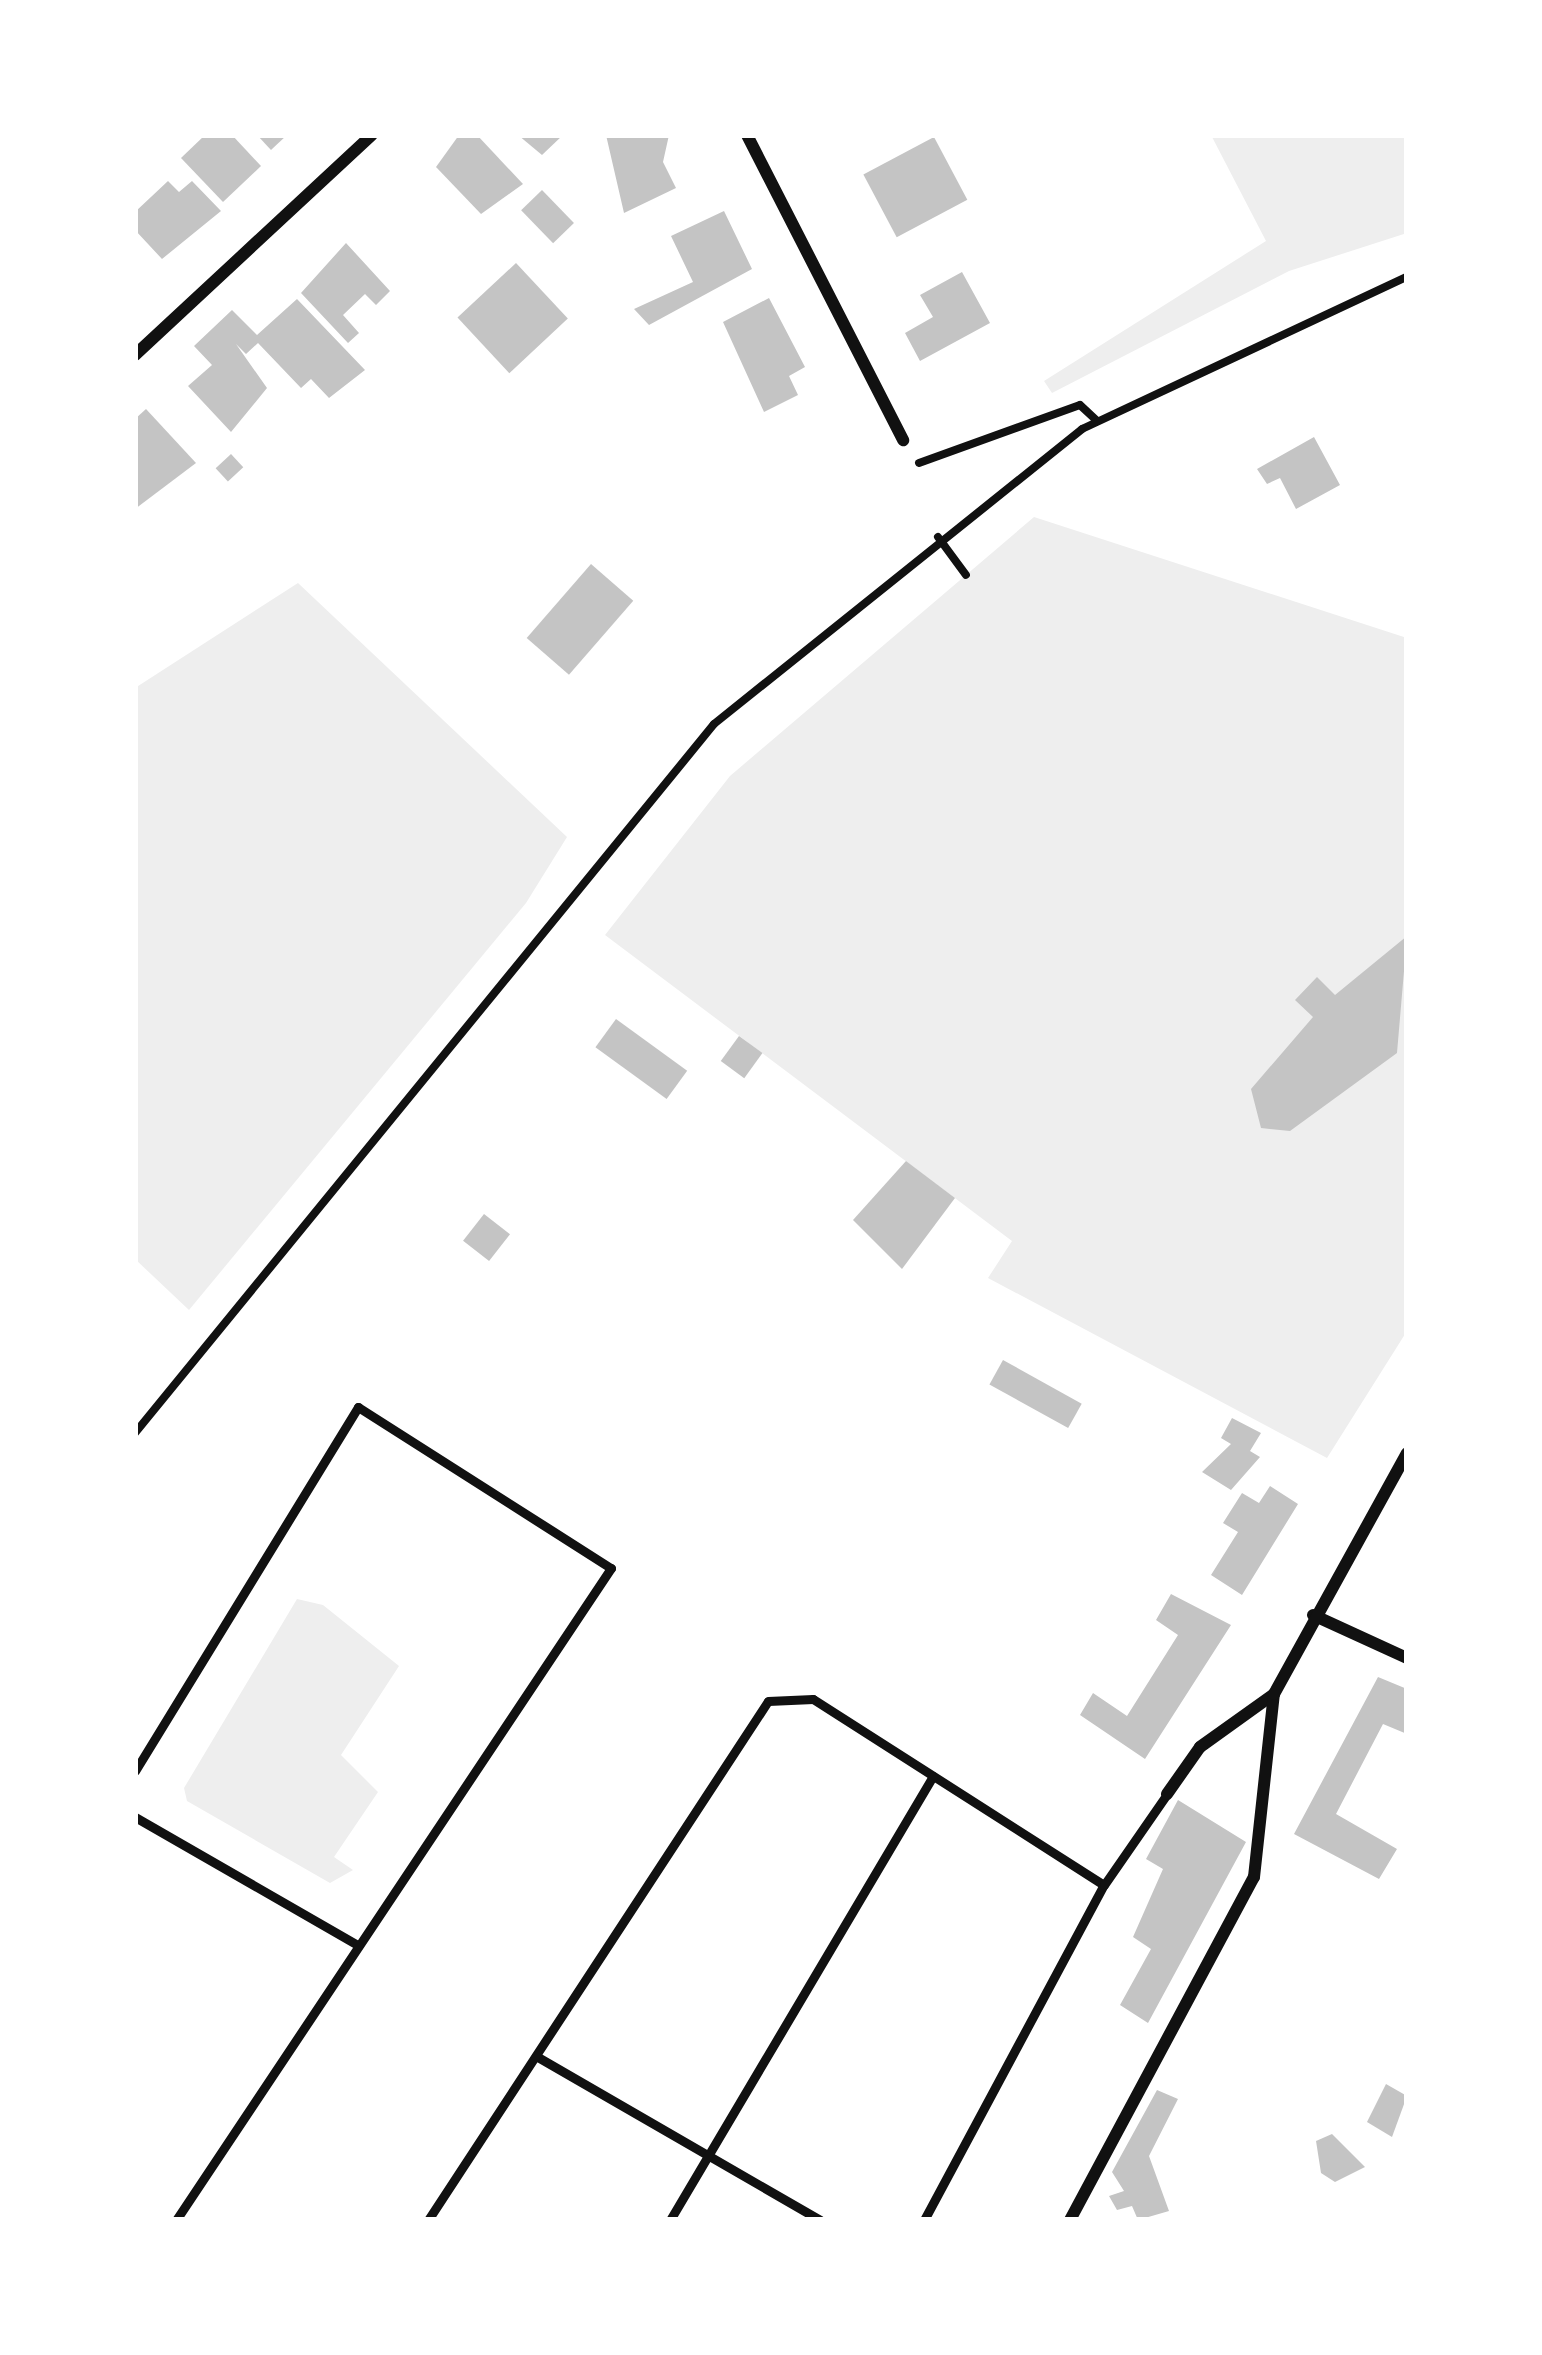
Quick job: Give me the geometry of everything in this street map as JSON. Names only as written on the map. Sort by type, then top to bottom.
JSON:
[{"type":"street","points":[[135,355],[372,135]]},
{"type":"street","points":[[747,135],[903,440]]},
{"type":"street","points":[[1070,2220],[1254,1877],[1274,1694],[1313,1615],[1407,1453]]},
{"type":"street","points":[[1313,1615],[1407,1658]]},
{"type":"street","points":[[1167,1794],[1200,1747],[1274,1694]]},
{"type":"lane","points":[[135,1771],[358,1407],[611,1568],[176,2220]]},
{"type":"lane","points":[[428,2220],[768,1701],[813,1699],[1104,1885]]},
{"type":"lane","points":[[670,2220],[933,1776]]},
{"type":"lane","points":[[924,2220],[1104,1885],[1167,1794]]},
{"type":"lane","points":[[135,1817],[359,1946]]},
{"type":"lane","points":[[536,2056],[820,2220]]},
{"type":"path","points":[[135,1432],[648,795],[714,724],[938,537],[1097,421],[1407,277]]},
{"type":"path","points":[[903,440],[921,465],[1080,405],[1097,421]]},
{"type":"path","points":[[938,537],[966,575]]},
{"type":"shaded area","points":[[1211,135],[1407,135],[1407,233],[1289,271],[1052,393],[1044,381],[1266,241]]},
{"type":"shaded area","points":[[1034,517],[1407,638],[1407,1331],[1327,1458],[988,1278],[1012,1241],[605,935],[730,776]]},
{"type":"shaded area","points":[[298,583],[567,837],[526,903],[189,1310],[135,1259],[135,688]]},
{"type":"shaded area","points":[[297,1599],[323,1605],[399,1666],[341,1755],[378,1792],[334,1857],[353,1870],[330,1883],[187,1801],[184,1788]]},
{"type":"building","points":[[205,135],[232,135],[261,166],[223,202],[181,158]]},
{"type":"building","points":[[257,135],[287,135],[271,150]]},
{"type":"building","points":[[459,135],[477,135],[523,184],[481,214],[436,167]]},
{"type":"building","points":[[518,135],[563,135],[542,155]]},
{"type":"building","points":[[606,135],[669,135],[663,162],[676,188],[624,213]]},
{"type":"building","points":[[934,137],[967,200],[897,237],[863,175]]},
{"type":"building","points":[[168,181],[179,192],[192,181],[221,211],[162,259],[135,230],[135,212]]},
{"type":"building","points":[[542,190],[574,223],[553,243],[521,210]]},
{"type":"building","points":[[724,211],[752,269],[649,325],[634,309],[693,282],[671,236]]},
{"type":"building","points":[[346,243],[390,291],[376,305],[365,294],[343,315],[359,333],[348,343],[301,293]]},
{"type":"building","points":[[516,263],[568,319],[509,373],[457,318]]},
{"type":"building","points":[[962,272],[990,323],[920,361],[905,333],[933,317],[920,295]]},
{"type":"building","points":[[769,298],[805,367],[789,376],[798,395],[764,412],[723,322]]},
{"type":"building","points":[[297,299],[365,370],[329,398],[311,379],[301,388],[258,343],[246,354],[236,344],[267,388],[231,432],[188,386],[212,365],[194,346],[232,310],[257,335]]},
{"type":"building","points":[[146,409],[196,463],[135,509],[135,419]]},
{"type":"building","points":[[1314,437],[1340,485],[1296,509],[1280,478],[1267,484],[1257,469]]},
{"type":"building","points":[[231,454],[243,467],[228,481],[216,468]]},
{"type":"building","points":[[591,564],[633,601],[569,675],[527,638]]},
{"type":"building","points":[[1407,936],[1397,1053],[1290,1131],[1261,1128],[1251,1089],[1313,1017],[1295,1000],[1317,977],[1335,995]]},
{"type":"building","points":[[616,1019],[687,1071],[667,1099],[595,1047]]},
{"type":"building","points":[[739,1036],[762,1053],[744,1078],[721,1061]]},
{"type":"building","points":[[906,1161],[955,1198],[902,1269],[853,1220]]},
{"type":"building","points":[[484,1214],[510,1234],[489,1261],[463,1241]]},
{"type":"building","points":[[1003,1360],[1082,1404],[1068,1428],[989,1384]]},
{"type":"building","points":[[1232,1418],[1261,1433],[1250,1451],[1260,1457],[1231,1490],[1202,1472],[1231,1444],[1221,1438]]},
{"type":"building","points":[[1270,1486],[1298,1504],[1242,1595],[1211,1575],[1238,1532],[1223,1523],[1242,1493],[1259,1503]]},
{"type":"building","points":[[1171,1594],[1231,1625],[1145,1759],[1080,1715],[1093,1693],[1127,1716],[1178,1635],[1156,1620]]},
{"type":"building","points":[[1378,1677],[1407,1689],[1407,1734],[1383,1724],[1336,1814],[1397,1849],[1379,1879],[1294,1834]]},
{"type":"building","points":[[1178,1800],[1246,1842],[1148,2023],[1120,2005],[1151,1949],[1133,1937],[1163,1869],[1146,1859]]},
{"type":"building","points":[[1386,2084],[1407,2096],[1392,2137],[1367,2122]]},
{"type":"building","points":[[1157,2090],[1178,2099],[1149,2156],[1169,2211],[1138,2220],[1132,2206],[1117,2210],[1109,2196],[1124,2191],[1112,2172]]},
{"type":"building","points":[[1332,2134],[1365,2167],[1335,2182],[1321,2173],[1316,2141]]}]
